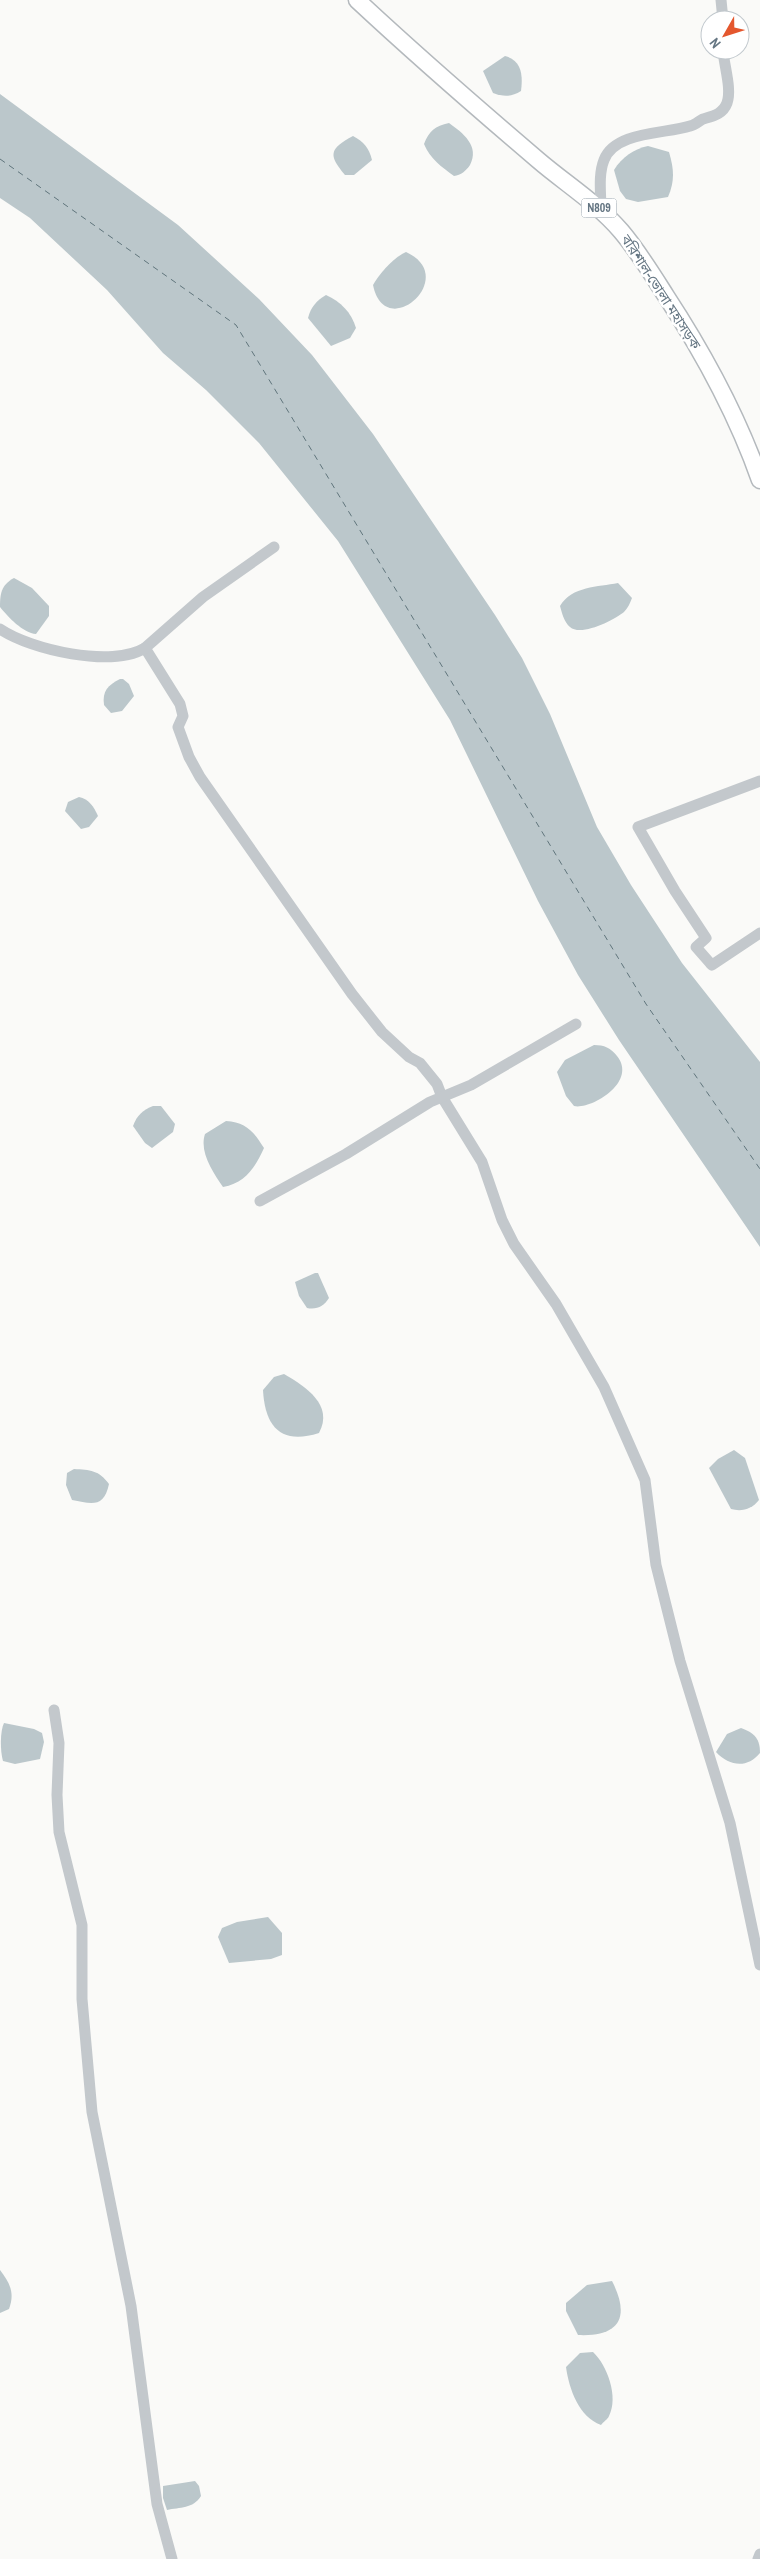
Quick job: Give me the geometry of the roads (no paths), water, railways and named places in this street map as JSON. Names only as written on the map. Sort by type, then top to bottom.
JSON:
[{"type":"highway","name":"বরিশাল-ভোলা মহাসড়ক","points":[[357,0],[440,76],[544,166],[601,210],[638,252],[700,351],[748,448],[760,480]]},
{"type":"street","points":[[601,210],[602,166],[604,158],[616,146],[638,135],[691,126],[702,120],[717,116],[727,105],[730,92],[724,60]]},
{"type":"street","points":[[0,629],[36,644],[82,655],[109,657],[139,651],[145,648],[203,597],[274,547]]},
{"type":"street","points":[[145,648],[180,704],[182,716],[178,727],[189,757],[200,777],[352,994],[382,1032],[429,1072],[482,1162],[502,1220],[514,1244],[556,1304],[604,1387],[646,1480],[656,1565],[680,1661],[730,1824],[760,1965]]},
{"type":"street","points":[[760,782],[638,826],[675,891],[706,938],[696,947],[712,965],[760,933]]},
{"type":"street","points":[[260,1201],[442,1097],[472,1085],[576,1024]]},
{"type":"street","points":[[54,1710],[58,1743],[57,1795],[60,1832],[82,1925],[82,1999],[92,2112],[131,2306],[157,2504],[172,2559]]},
{"type":"street","points":[[758,2559],[760,2554]]}]
